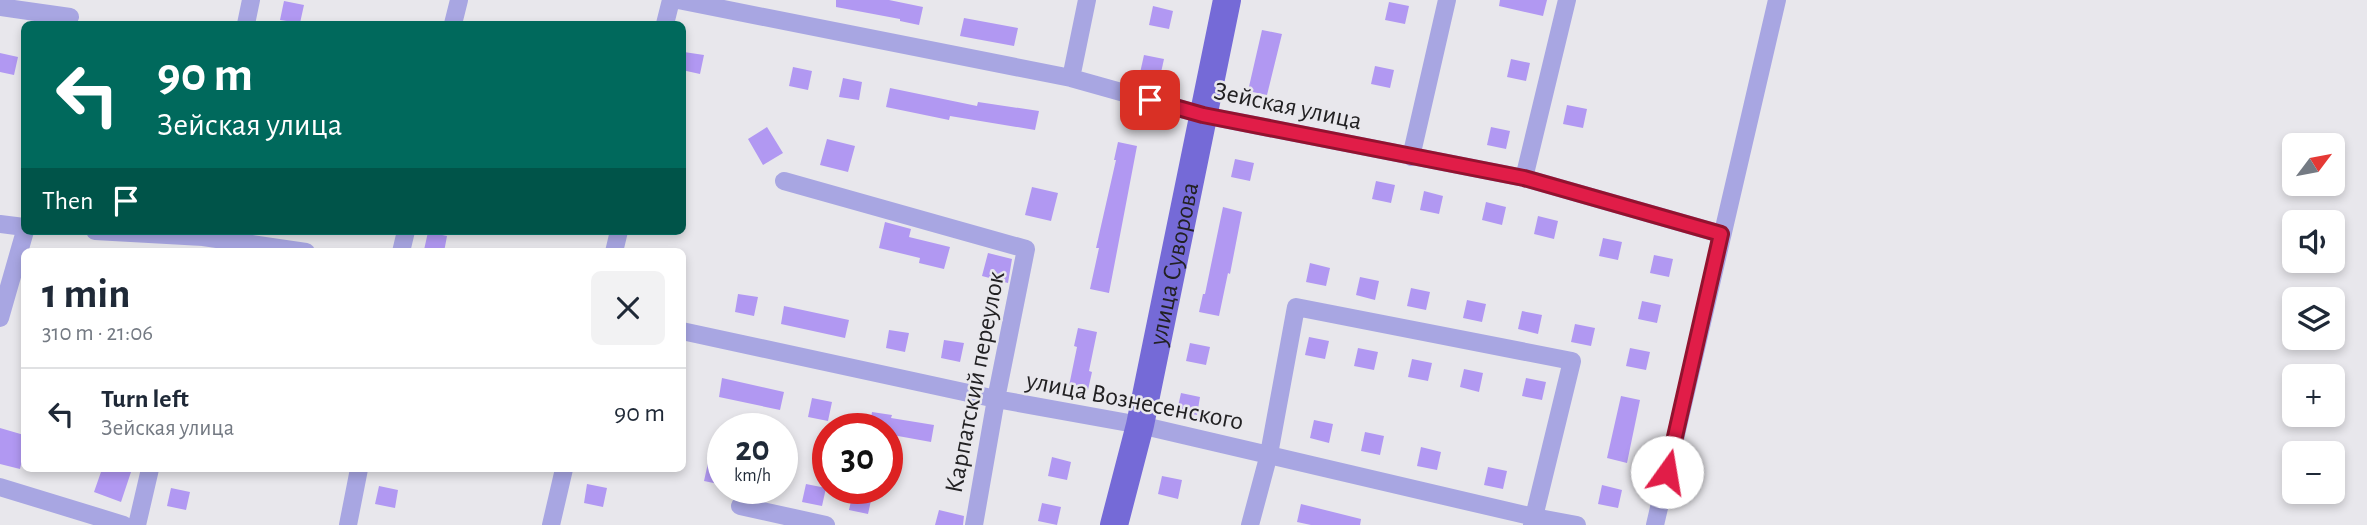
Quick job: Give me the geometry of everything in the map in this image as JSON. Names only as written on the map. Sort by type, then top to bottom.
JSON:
[{"type":"main road","name":"улица Суворова","points":[[1114,525],[1140,425],[1227,0]]},
{"type":"street","points":[[247,21],[251,0]]},
{"type":"street","points":[[454,21],[458,0]]},
{"type":"street","points":[[666,21],[671,0]]},
{"type":"street","name":"Зейская улица","points":[[678,0],[1072,78],[1203,115],[1524,178],[1721,234]]},
{"type":"street","points":[[1072,78],[1087,0]]},
{"type":"street","points":[[1411,157],[1447,0]]},
{"type":"street","points":[[1524,178],[1567,0]]},
{"type":"street","points":[[1655,525],[1777,0]]},
{"type":"street","points":[[0,7],[71,14]]},
{"type":"street","name":"Карпатский переулок","points":[[784,181],[1026,249],[974,525]]},
{"type":"street","points":[[0,224],[21,228]]},
{"type":"street","points":[[0,318],[23,235]]},
{"type":"street","points":[[143,235],[272,248]]},
{"type":"street","points":[[1250,525],[1269,454],[1296,307],[1572,361],[1533,521]]},
{"type":"street","name":"улица Вознесенского","points":[[686,332],[996,399],[1140,425],[1269,454],[1533,521],[1577,525]]},
{"type":"street","points":[[137,525],[149,472]]},
{"type":"street","points":[[348,525],[358,472]]},
{"type":"street","points":[[551,525],[563,472]]},
{"type":"street","points":[[0,487],[124,525]]},
{"type":"street","points":[[740,506],[826,525]]},
{"type":"building","points":[[836,0],[889,0],[923,7],[919,25],[836,7]]},
{"type":"building","points":[[1500,0],[1547,0],[1543,16],[1499,6]]},
{"type":"building","points":[[284,1],[304,5],[300,21],[280,20]]},
{"type":"building","points":[[1389,2],[1409,6],[1405,24],[1385,20]]},
{"type":"building","points":[[1153,6],[1173,11],[1169,29],[1149,25]]},
{"type":"building","points":[[964,18],[1018,28],[1014,46],[960,36]]},
{"type":"building","points":[[1262,30],[1282,34],[1267,95],[1248,91]]},
{"type":"building","points":[[686,52],[704,55],[700,74],[686,71]]},
{"type":"building","points":[[0,53],[18,57],[14,75],[0,72]]},
{"type":"building","points":[[1144,55],[1164,59],[1160,77],[1140,73]]},
{"type":"building","points":[[1511,59],[1530,63],[1526,81],[1507,77]]},
{"type":"building","points":[[1375,66],[1394,70],[1390,88],[1371,84]]},
{"type":"building","points":[[793,67],[812,71],[808,90],[789,86]]},
{"type":"building","points":[[843,78],[862,82],[859,100],[839,97]]},
{"type":"building","points":[[890,88],[977,106],[978,102],[1039,111],[1035,130],[950,116],[949,120],[886,107]]},
{"type":"building","points":[[1567,105],[1587,109],[1583,128],[1563,124]]},
{"type":"building","points":[[767,127],[783,153],[763,165],[748,139]]},
{"type":"building","points":[[1491,127],[1510,131],[1506,149],[1487,145]]},
{"type":"building","points":[[827,139],[855,146],[848,172],[820,165]]},
{"type":"building","points":[[1118,142],[1137,146],[1109,293],[1090,289]]},
{"type":"building","points":[[1235,159],[1254,163],[1250,181],[1231,177]]},
{"type":"building","points":[[1376,181],[1395,185],[1391,203],[1372,199]]},
{"type":"building","points":[[1032,187],[1058,193],[1051,221],[1025,215]]},
{"type":"building","points":[[1424,191],[1443,196],[1439,214],[1420,210]]},
{"type":"building","points":[[1486,202],[1506,207],[1502,225],[1482,220]]},
{"type":"building","points":[[1223,207],[1242,212],[1219,316],[1199,312]]},
{"type":"building","points":[[1538,216],[1558,221],[1554,239],[1534,234]]},
{"type":"building","points":[[885,222],[911,229],[909,237],[950,247],[944,269],[919,263],[920,258],[879,248]]},
{"type":"building","points":[[427,235],[447,236],[445,248],[424,248]]},
{"type":"building","points":[[1603,238],[1622,242],[1618,260],[1599,256]]},
{"type":"building","points":[[988,253],[1012,259],[1008,283],[982,276]]},
{"type":"building","points":[[1654,255],[1673,259],[1669,277],[1650,273]]},
{"type":"building","points":[[1310,263],[1330,268],[1326,286],[1306,282]]},
{"type":"building","points":[[1360,277],[1379,281],[1375,300],[1356,295]]},
{"type":"building","points":[[1411,288],[1430,292],[1426,310],[1407,306]]},
{"type":"building","points":[[738,294],[758,297],[754,316],[735,312]]},
{"type":"building","points":[[1467,300],[1486,304],[1482,322],[1463,318]]},
{"type":"building","points":[[1642,301],[1661,305],[1657,323],[1638,319]]},
{"type":"building","points":[[784,306],[849,320],[845,338],[781,324]]},
{"type":"building","points":[[1522,311],[1542,315],[1538,334],[1518,329]]},
{"type":"building","points":[[1575,324],[1595,328],[1591,346],[1571,342]]},
{"type":"building","points":[[1078,328],[1097,332],[1088,390],[1069,386]]},
{"type":"building","points":[[889,330],[909,333],[905,352],[886,348]]},
{"type":"building","points":[[1309,337],[1329,341],[1325,359],[1305,355]]},
{"type":"building","points":[[944,340],[964,343],[960,362],[941,358]]},
{"type":"building","points":[[1190,343],[1210,347],[1206,365],[1186,361]]},
{"type":"building","points":[[1358,348],[1378,352],[1374,370],[1354,366]]},
{"type":"building","points":[[1630,348],[1650,352],[1646,370],[1626,366]]},
{"type":"building","points":[[1412,359],[1432,363],[1428,381],[1408,377]]},
{"type":"building","points":[[1464,369],[1483,373],[1479,392],[1460,387]]},
{"type":"building","points":[[722,378],[784,392],[780,410],[719,397]]},
{"type":"building","points":[[1526,378],[1546,382],[1542,400],[1522,396]]},
{"type":"building","points":[[1181,393],[1200,397],[1197,415],[1177,411]]},
{"type":"building","points":[[1621,396],[1640,400],[1627,463],[1607,458]]},
{"type":"building","points":[[812,398],[832,402],[830,413],[812,413],[812,418],[808,417]]},
{"type":"building","points":[[903,420],[934,425],[931,442],[903,437]]},
{"type":"building","points":[[1314,420],[1333,424],[1329,443],[1310,438]]},
{"type":"building","points":[[0,428],[21,434],[20,469],[0,464]]},
{"type":"building","points":[[1365,432],[1384,436],[1380,455],[1361,451]]},
{"type":"building","points":[[1421,447],[1441,452],[1437,470],[1417,466]]},
{"type":"building","points":[[1052,457],[1071,462],[1067,480],[1048,476]]},
{"type":"building","points":[[1488,467],[1507,471],[1503,489],[1484,485]]},
{"type":"building","points":[[101,472],[131,472],[121,502],[94,492]]},
{"type":"building","points":[[1162,476],[1182,480],[1178,499],[1158,494]]},
{"type":"building","points":[[587,484],[607,488],[603,507],[584,503]]},
{"type":"building","points":[[806,484],[812,485],[812,504],[802,502]]},
{"type":"building","points":[[1602,485],[1622,490],[1618,508],[1598,504]]},
{"type":"building","points":[[379,486],[398,490],[395,508],[375,504]]},
{"type":"building","points":[[171,488],[190,492],[186,510],[167,506]]},
{"type":"building","points":[[1042,503],[1061,507],[1057,525],[1038,521]]},
{"type":"building","points":[[850,504],[870,504],[868,514],[849,510]]},
{"type":"building","points":[[1301,504],[1361,519],[1360,525],[1311,525],[1297,522]]},
{"type":"building","points":[[939,510],[964,516],[963,525],[935,525]]},
{"type":"route","points":[[1150,100],[1203,115],[1524,178],[1721,234],[1667,472]]}]
